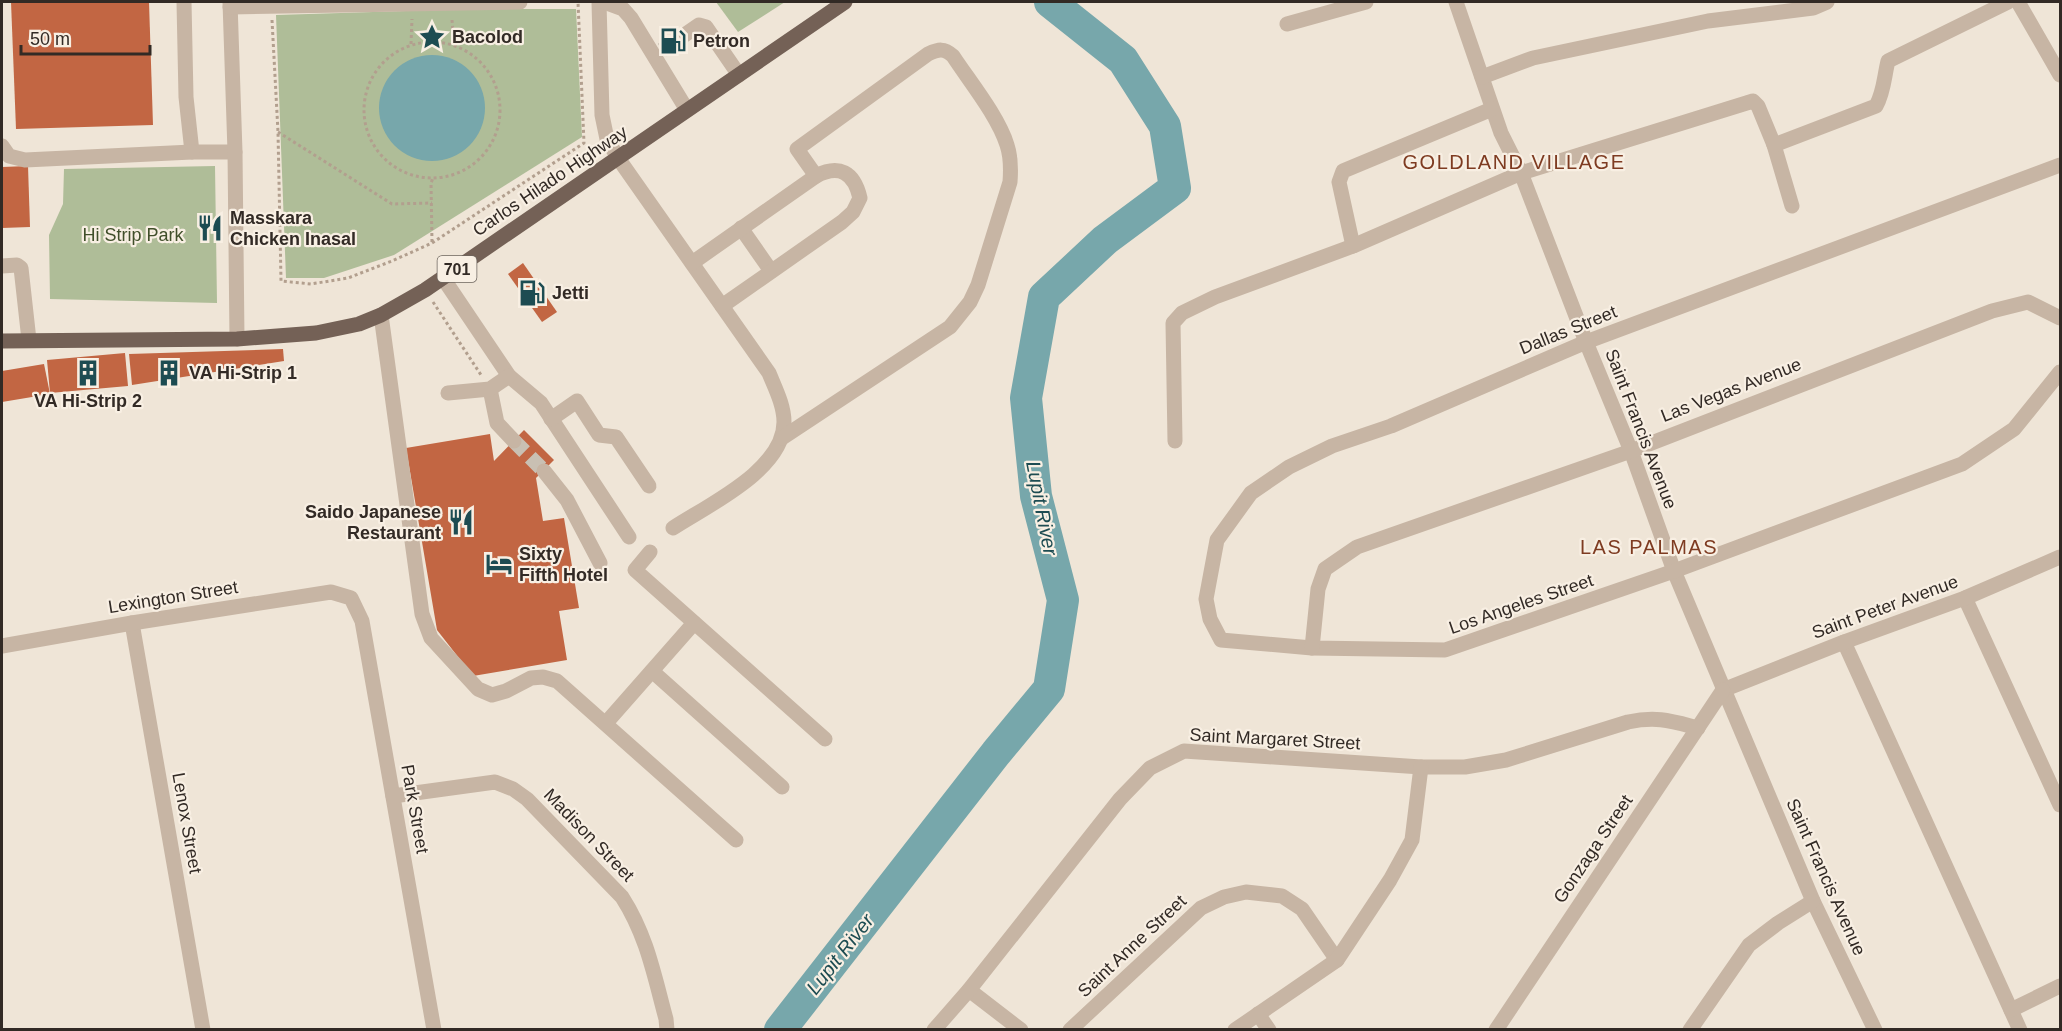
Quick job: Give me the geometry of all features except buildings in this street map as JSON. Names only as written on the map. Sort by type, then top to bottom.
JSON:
[{"type":"main road","name":"Carlos Hilado Highway","points":[[2,341],[237,339],[290,336],[337,330],[381,315],[443,278],[845,2]]},
{"type":"street","points":[[184,2],[186,97],[192,152]]},
{"type":"street","points":[[237,339],[235,152],[230,4],[520,2]]},
{"type":"street","points":[[673,528],[750,478],[774,453],[782,438],[784,421],[780,398],[769,373],[607,139],[602,115],[601,2],[623,9],[627,13],[658,53],[687,110]]},
{"type":"street","points":[[1287,24],[1366,2]]},
{"type":"street","name":"Saint Francis Avenue","points":[[1456,2],[1501,133],[1521,173],[1630,451],[1674,571],[1812,901],[1875,1029]]},
{"type":"street","points":[[1482,77],[1533,58],[1708,21],[1813,8],[1827,2]]},
{"type":"street","points":[[1774,145],[1876,106],[1882,96],[1888,61],[2008,2]]},
{"type":"street","points":[[2018,2],[2061,75]]},
{"type":"street","points":[[686,34],[699,26],[706,27],[739,75]]},
{"type":"street","points":[[782,438],[950,327],[962,314],[978,285],[1010,182],[1011,164],[1007,144],[996,123],[953,56],[941,49],[928,54],[797,149],[816,176]]},
{"type":"street","points":[[1175,441],[1173,323],[1182,313],[1215,297],[1353,246],[1521,173],[1753,101],[1758,106],[1774,145],[1792,206]]},
{"type":"street","points":[[1353,246],[1339,182],[1343,171],[1492,109]]},
{"type":"street","points":[[2,146],[9,156],[25,160],[235,152]]},
{"type":"street","name":"Dallas Street","points":[[1221,640],[1210,619],[1206,599],[1216,540],[1251,493],[1289,467],[1332,446],[1391,426],[1586,342],[2061,165]]},
{"type":"street","points":[[692,263],[816,176],[828,170],[838,170],[848,175],[857,186],[860,198],[853,212],[842,222],[722,306]]},
{"type":"street","points":[[741,228],[771,271]]},
{"type":"street","points":[[2,266],[17,265],[21,268],[29,340]]},
{"type":"street","points":[[443,278],[509,376],[541,403],[629,537]]},
{"type":"street","name":"Las Vegas Avenue","points":[[1312,648],[1318,589],[1325,569],[1357,547],[1630,451],[1992,311],[2028,302],[2061,318]]},
{"type":"street","points":[[381,315],[422,614],[431,638],[478,689],[492,695],[506,691],[531,678],[543,677],[556,681],[736,840]]},
{"type":"street","name":"Los Angeles Street","points":[[1221,640],[1312,648],[1445,650],[1674,571],[1962,464],[2014,429],[2061,372]]},
{"type":"street","points":[[448,393],[490,389],[509,376]]},
{"type":"street","points":[[490,389],[497,423],[514,441]]},
{"type":"street","points":[[551,419],[577,401],[599,435],[616,437],[649,486]]},
{"type":"street","points":[[544,471],[567,500],[600,563]]},
{"type":"street","points":[[650,552],[635,570],[825,739]]},
{"type":"street","name":"Saint Peter Avenue","points":[[1723,690],[1844,642],[1965,598],[2061,557]]},
{"type":"street","name":"Lexington Street","points":[[2,646],[331,592],[351,598]]},
{"type":"street","name":"Park Street","points":[[351,598],[362,621],[434,1029]]},
{"type":"street","points":[[1965,598],[2061,805]]},
{"type":"street","name":"Lenox Street","points":[[132,623],[203,1029]]},
{"type":"street","points":[[606,723],[694,623]]},
{"type":"street","points":[[1844,642],[2020,1029]]},
{"type":"street","points":[[652,671],[782,787]]},
{"type":"street","name":"Gonzaga Street","points":[[1496,1029],[1723,690]]},
{"type":"street","name":"Saint Margaret Street","points":[[933,1029],[969,990],[1120,799],[1150,768],[1184,751],[1420,767],[1464,767],[1506,760],[1647,718],[1665,719],[1698,728]]},
{"type":"street","points":[[1235,1029],[1337,960],[1390,880],[1412,840],[1420,767]]},
{"type":"street","name":"Madison Street","points":[[393,796],[495,783],[513,789],[526,799],[622,897],[634,915],[644,937],[667,1029]]},
{"type":"street","name":"Saint Anne Street","points":[[1070,1029],[1201,908],[1224,897],[1246,892],[1282,896],[1302,909],[1337,960]]},
{"type":"street","points":[[1690,1029],[1749,945],[1812,901]]},
{"type":"street","points":[[2011,1010],[2061,986]]},
{"type":"street","points":[[969,990],[1020,1029]]},
{"type":"street","points":[[1258,1014],[1269,1029]]},
{"type":"path","points":[[272,18],[278,132],[281,281],[311,284],[348,278],[432,243],[584,143],[578,2]]},
{"type":"path","points":[[450,3],[454,45]]},
{"type":"path","points":[[411,44],[412,4]]},
{"type":"path","points":[[433,41],[454,45],[473,55],[488,70],[497,89],[501,110],[497,131],[488,150],[473,165],[454,175],[433,178],[412,175],[392,165],[377,150],[367,131],[363,109],[367,88],[376,69],[392,54],[411,44],[433,41]]},
{"type":"path","points":[[278,132],[392,204],[432,202]]},
{"type":"path","points":[[432,243],[433,178]]},
{"type":"path","points":[[425,290],[490,389]]},
{"type":"green space","points":[[716,2],[785,2],[738,32]]},
{"type":"green space","points":[[470,9],[576,9],[582,137],[394,255],[324,278],[286,278],[276,15]]},
{"type":"green space","name":"Hi Strip Park","points":[[215,166],[217,303],[50,299],[49,235],[63,204],[64,169]]},
{"type":"water","points":[[432,55],[452,59],[470,70],[481,88],[485,108],[481,128],[470,146],[452,157],[432,161],[412,157],[394,146],[383,128],[379,108],[383,88],[394,70],[412,59]]},
{"type":"waterway","name":"Lupit River","points":[[780,1030],[996,753],[1049,689],[1063,600],[1036,496],[1026,398],[1044,297],[1105,240],[1175,188],[1165,126],[1123,60],[1050,2]]},
{"type":"tunnel","points":[[662,50],[686,34]]},
{"type":"tunnel","points":[[514,441],[544,471]]},
{"type":"place","name":"Bacolod","points":[[432,37]]},
{"type":"place","name":"Petron","points":[[673,41]]},
{"type":"place","name":"Masskara Chicken Inasal","points":[[210,228]]},
{"type":"place","name":"Jetti","points":[[532,293]]},
{"type":"place","name":"VA Hi-Strip 2","points":[[88,373]]},
{"type":"place","name":"VA Hi-Strip 1","points":[[169,373]]},
{"type":"place","name":"Saido Japanese Restaurant","points":[[461,522]]},
{"type":"place","name":"Sixty Fifth Hotel","points":[[499,564]]},
{"type":"district","name":"GOLDLAND VILLAGE","points":[[1514,162]]},
{"type":"district","name":"LAS PALMAS","points":[[1649,547]]}]
